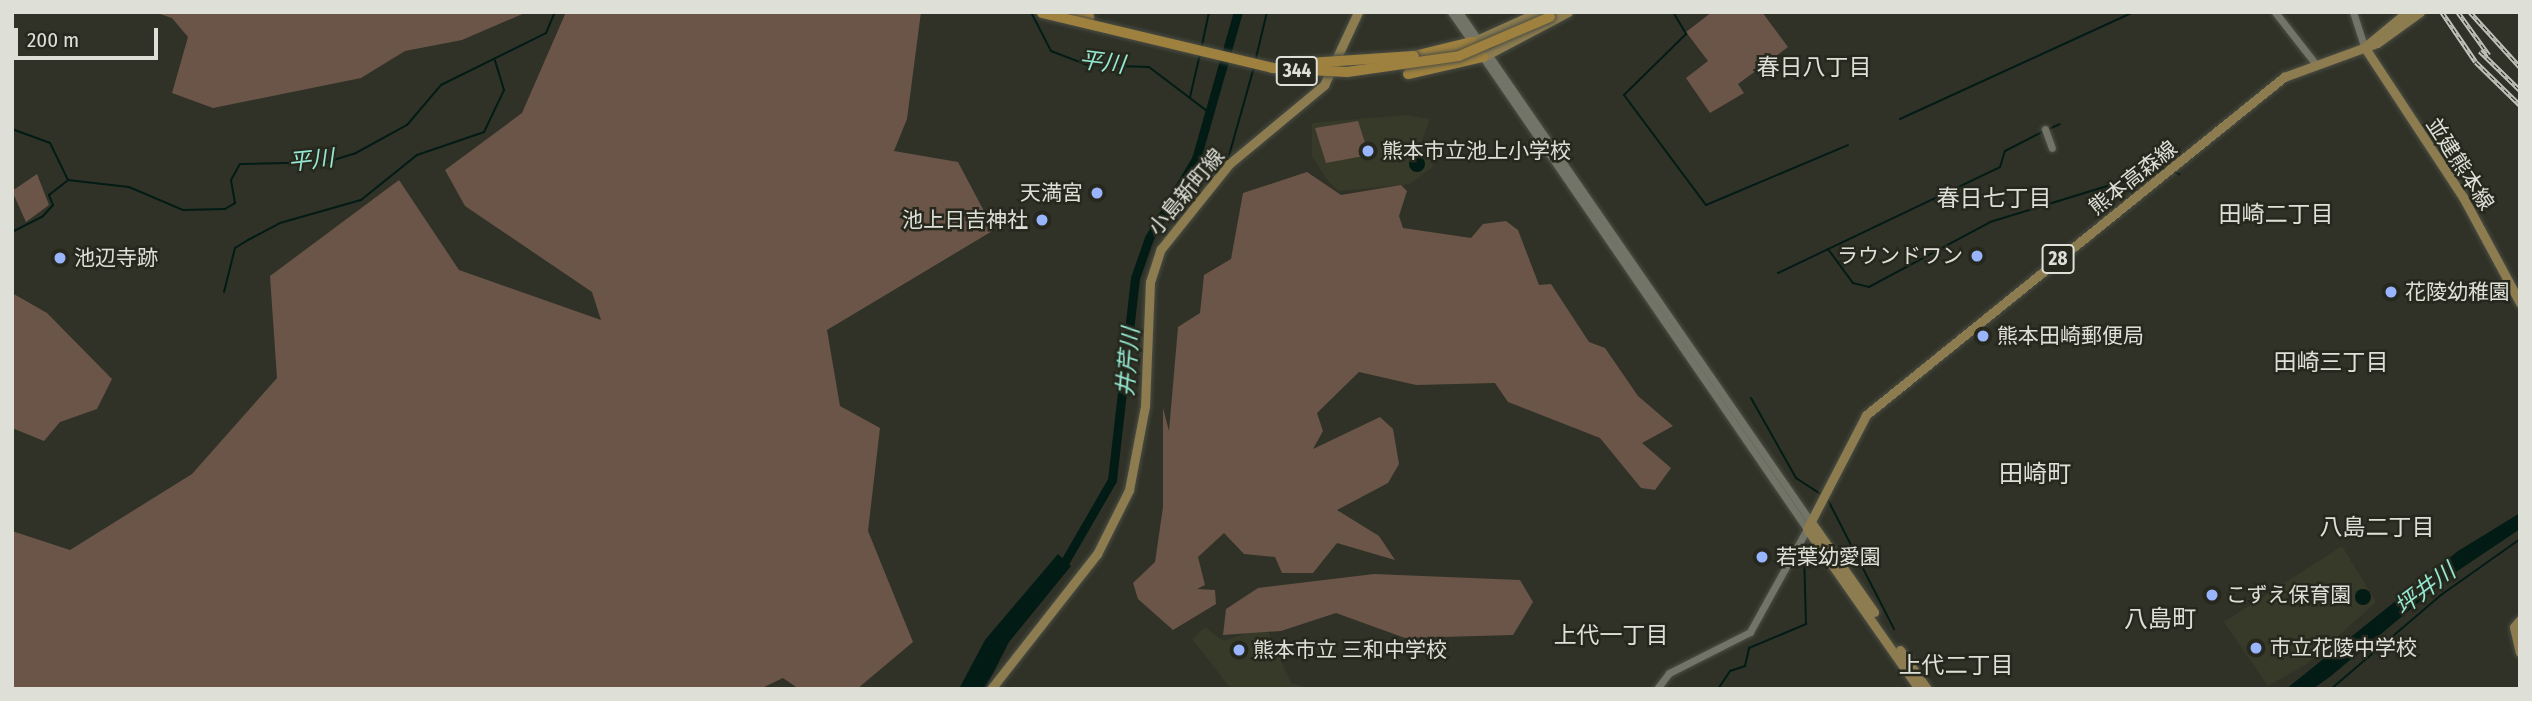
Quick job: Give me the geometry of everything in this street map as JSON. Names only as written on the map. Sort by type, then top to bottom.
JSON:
[{"type":"highway","name":"344","points":[[1075,12],[1293,68]]},
{"type":"highway","name":"344","points":[[1040,13],[1293,68],[1367,67],[1426,59],[1487,41],[1551,14]]},
{"type":"highway","points":[[1293,68],[1414,56],[1475,40]]},
{"type":"highway","points":[[1293,68],[1340,78],[1408,74],[1485,56]]},
{"type":"main road","name":"小島新町線","points":[[991,689],[1097,554],[1129,490],[1145,406],[1150,282],[1161,248],[1229,164],[1324,85],[1358,12]]},
{"type":"main road","points":[[1475,40],[1538,12]]},
{"type":"main road","points":[[1485,56],[1568,12]]},
{"type":"main road","name":"熊本高森線","points":[[2364,48],[2407,12]]},
{"type":"main road","name":"熊本高森線","points":[[1809,525],[1857,430],[1883,396],[2284,77],[2314,62],[2364,48],[2420,12]]},
{"type":"main road","name":"並建熊本線","points":[[2364,48],[2463,197],[2520,303]]},
{"type":"main road","points":[[1809,525],[1919,689]]},
{"type":"main road","points":[[1809,525],[1927,689]]},
{"type":"main road","points":[[2520,620],[2514,631],[2520,652]]},
{"type":"street","points":[[1451,12],[1475,40]]},
{"type":"street","points":[[1459,12],[1485,56],[1809,525],[1750,632],[1669,673],[1657,689]]},
{"type":"street","points":[[2275,12],[2314,62]]},
{"type":"street","points":[[2353,12],[2364,48]]},
{"type":"street","points":[[2045,128],[2052,148]]},
{"type":"shaded area","points":[[154,12],[527,12],[462,40],[405,51],[361,78],[213,108],[172,93],[188,37],[172,18]]},
{"type":"shaded area","points":[[566,12],[921,12],[907,119],[894,151],[958,162],[994,230],[827,330],[840,406],[880,428],[868,531],[913,642],[857,689],[799,689],[783,678],[760,689],[12,689],[12,531],[70,550],[192,474],[277,378],[270,276],[399,180],[459,270],[601,320],[592,292],[465,206],[445,170],[522,113]]},
{"type":"shaded area","points":[[1712,12],[1762,12],[1788,47],[1738,84],[1744,93],[1710,113],[1686,78],[1708,61],[1686,32]]},
{"type":"shaded area","name":"熊本市立池上小学校","points":[[1405,115],[1430,119],[1420,146],[1434,166],[1410,184],[1339,191],[1328,181],[1312,156],[1312,123]]},
{"type":"shaded area","points":[[1358,121],[1369,155],[1326,163],[1315,128]]},
{"type":"shaded area","points":[[1307,172],[1341,195],[1401,185],[1407,191],[1399,216],[1403,228],[1471,238],[1483,224],[1506,221],[1518,230],[1539,285],[1551,284],[1589,342],[1605,348],[1638,396],[1673,426],[1642,443],[1671,468],[1655,490],[1641,488],[1600,438],[1508,402],[1495,383],[1416,385],[1359,372],[1317,413],[1323,431],[1313,449],[1380,417],[1393,429],[1399,464],[1388,483],[1337,510],[1379,536],[1395,560],[1337,543],[1313,573],[1282,573],[1275,557],[1244,554],[1224,533],[1198,557],[1205,585],[1197,589],[1215,590],[1216,604],[1173,630],[1138,599],[1133,583],[1155,562],[1163,507],[1163,408],[1169,431],[1178,327],[1200,313],[1204,275],[1231,259],[1243,193]]},
{"type":"shaded area","points":[[37,174],[49,205],[26,222],[12,191]]},
{"type":"shaded area","points":[[12,293],[47,313],[112,379],[97,409],[60,422],[44,441],[12,428]]},
{"type":"shaded area","points":[[2342,546],[2376,602],[2307,664],[2268,686],[2224,622]]},
{"type":"shaded area","points":[[1374,574],[1520,580],[1533,602],[1513,635],[1405,638],[1336,613],[1281,631],[1223,635],[1226,609],[1258,588]]},
{"type":"shaded area","name":"熊本市立 三和中学校","points":[[1205,627],[1223,641],[1266,627],[1291,683],[1313,689],[1231,689],[1192,639]]},
{"type":"water","points":[[1417,156],[1423,158],[1423,170],[1417,172],[1411,170],[1409,164],[1411,158]]},
{"type":"water","name":"坪井川","points":[[2520,513],[2520,529],[2450,576],[2331,676],[2313,689],[2286,689],[2458,551]]},
{"type":"water","points":[[1058,554],[1071,566],[1009,642],[985,689],[959,689],[985,640]]},
{"type":"water","points":[[2363,589],[2369,591],[2369,603],[2363,605],[2357,603],[2355,597],[2357,591]]},
{"type":"waterway","name":"平川","points":[[12,232],[42,217],[53,205],[49,195],[68,180],[129,187],[183,210],[225,209],[235,203],[231,180],[240,164],[327,162],[354,154],[407,125],[441,85],[546,33],[555,12]]},
{"type":"waterway","name":"平川","points":[[1031,12],[1051,51],[1088,65],[1149,67],[1211,114]]},
{"type":"waterway","points":[[1202,45],[1209,12]]},
{"type":"waterway","name":"井芹川","points":[[1060,570],[1112,480],[1135,278],[1149,238],[1196,159],[1238,12]]},
{"type":"waterway","points":[[1256,58],[1267,12]]},
{"type":"waterway","points":[[1673,12],[1686,34],[1624,95],[1706,205],[1848,145]]},
{"type":"waterway","points":[[1900,119],[2134,12]]},
{"type":"waterway","points":[[1190,97],[1200,54]]},
{"type":"waterway","points":[[224,292],[235,248],[280,223],[361,200],[417,155],[484,132],[504,90],[495,60]]},
{"type":"waterway","points":[[1228,159],[1254,67]]},
{"type":"waterway","points":[[2047,130],[2060,124]]},
{"type":"waterway","points":[[12,129],[50,143],[68,180]]},
{"type":"waterway","points":[[1778,273],[2000,167],[2005,151],[2042,132]]},
{"type":"waterway","points":[[1828,249],[1853,283],[1869,287],[1990,222],[2165,168]]},
{"type":"waterway","points":[[2173,171],[2179,174]]},
{"type":"waterway","points":[[1751,398],[1796,478],[1821,494]]},
{"type":"waterway","points":[[1828,500],[1894,629]]},
{"type":"waterway","name":"坪井川","points":[[2331,689],[2441,595],[2520,539]]},
{"type":"waterway","points":[[1718,689],[1730,671],[1745,666],[1749,648],[1806,624],[1804,552]]},
{"type":"railway","points":[[2442,12],[2476,62],[2520,105]]},
{"type":"railway","points":[[2458,12],[2489,55]]},
{"type":"railway","points":[[2470,12],[2520,67]]},
{"type":"railway","points":[[2480,51],[2520,90]]},
{"type":"place","name":"熊本市立池上小学校","points":[[1368,151]]},
{"type":"place","name":"天満宮","points":[[1097,193]]},
{"type":"place","name":"池上日吉神社","points":[[1042,220]]},
{"type":"place","name":"ラウンドワン","points":[[1977,256]]},
{"type":"place","name":"池辺寺跡","points":[[60,258]]},
{"type":"place","name":"花陵幼稚園","points":[[2391,292]]},
{"type":"place","name":"熊本田崎郵便局","points":[[1983,336]]},
{"type":"place","name":"若葉幼愛園","points":[[1762,557]]},
{"type":"place","name":"こずえ保育園","points":[[2212,595]]},
{"type":"place","name":"市立花陵中学校","points":[[2256,648]]},
{"type":"place","name":"熊本市立 三和中学校","points":[[1239,650]]},
{"type":"district","name":"春日八丁目","points":[[1814,67]]},
{"type":"district","name":"春日七丁目","points":[[1994,198]]},
{"type":"district","name":"田崎二丁目","points":[[2276,214]]},
{"type":"district","name":"田崎三丁目","points":[[2331,362]]},
{"type":"district","name":"田崎町","points":[[2035,475]]},
{"type":"district","name":"八島二丁目","points":[[2377,527]]},
{"type":"district","name":"八島町","points":[[2160,620]]},
{"type":"district","name":"上代一丁目","points":[[1611,635]]},
{"type":"district","name":"上代二丁目","points":[[1956,665]]}]
